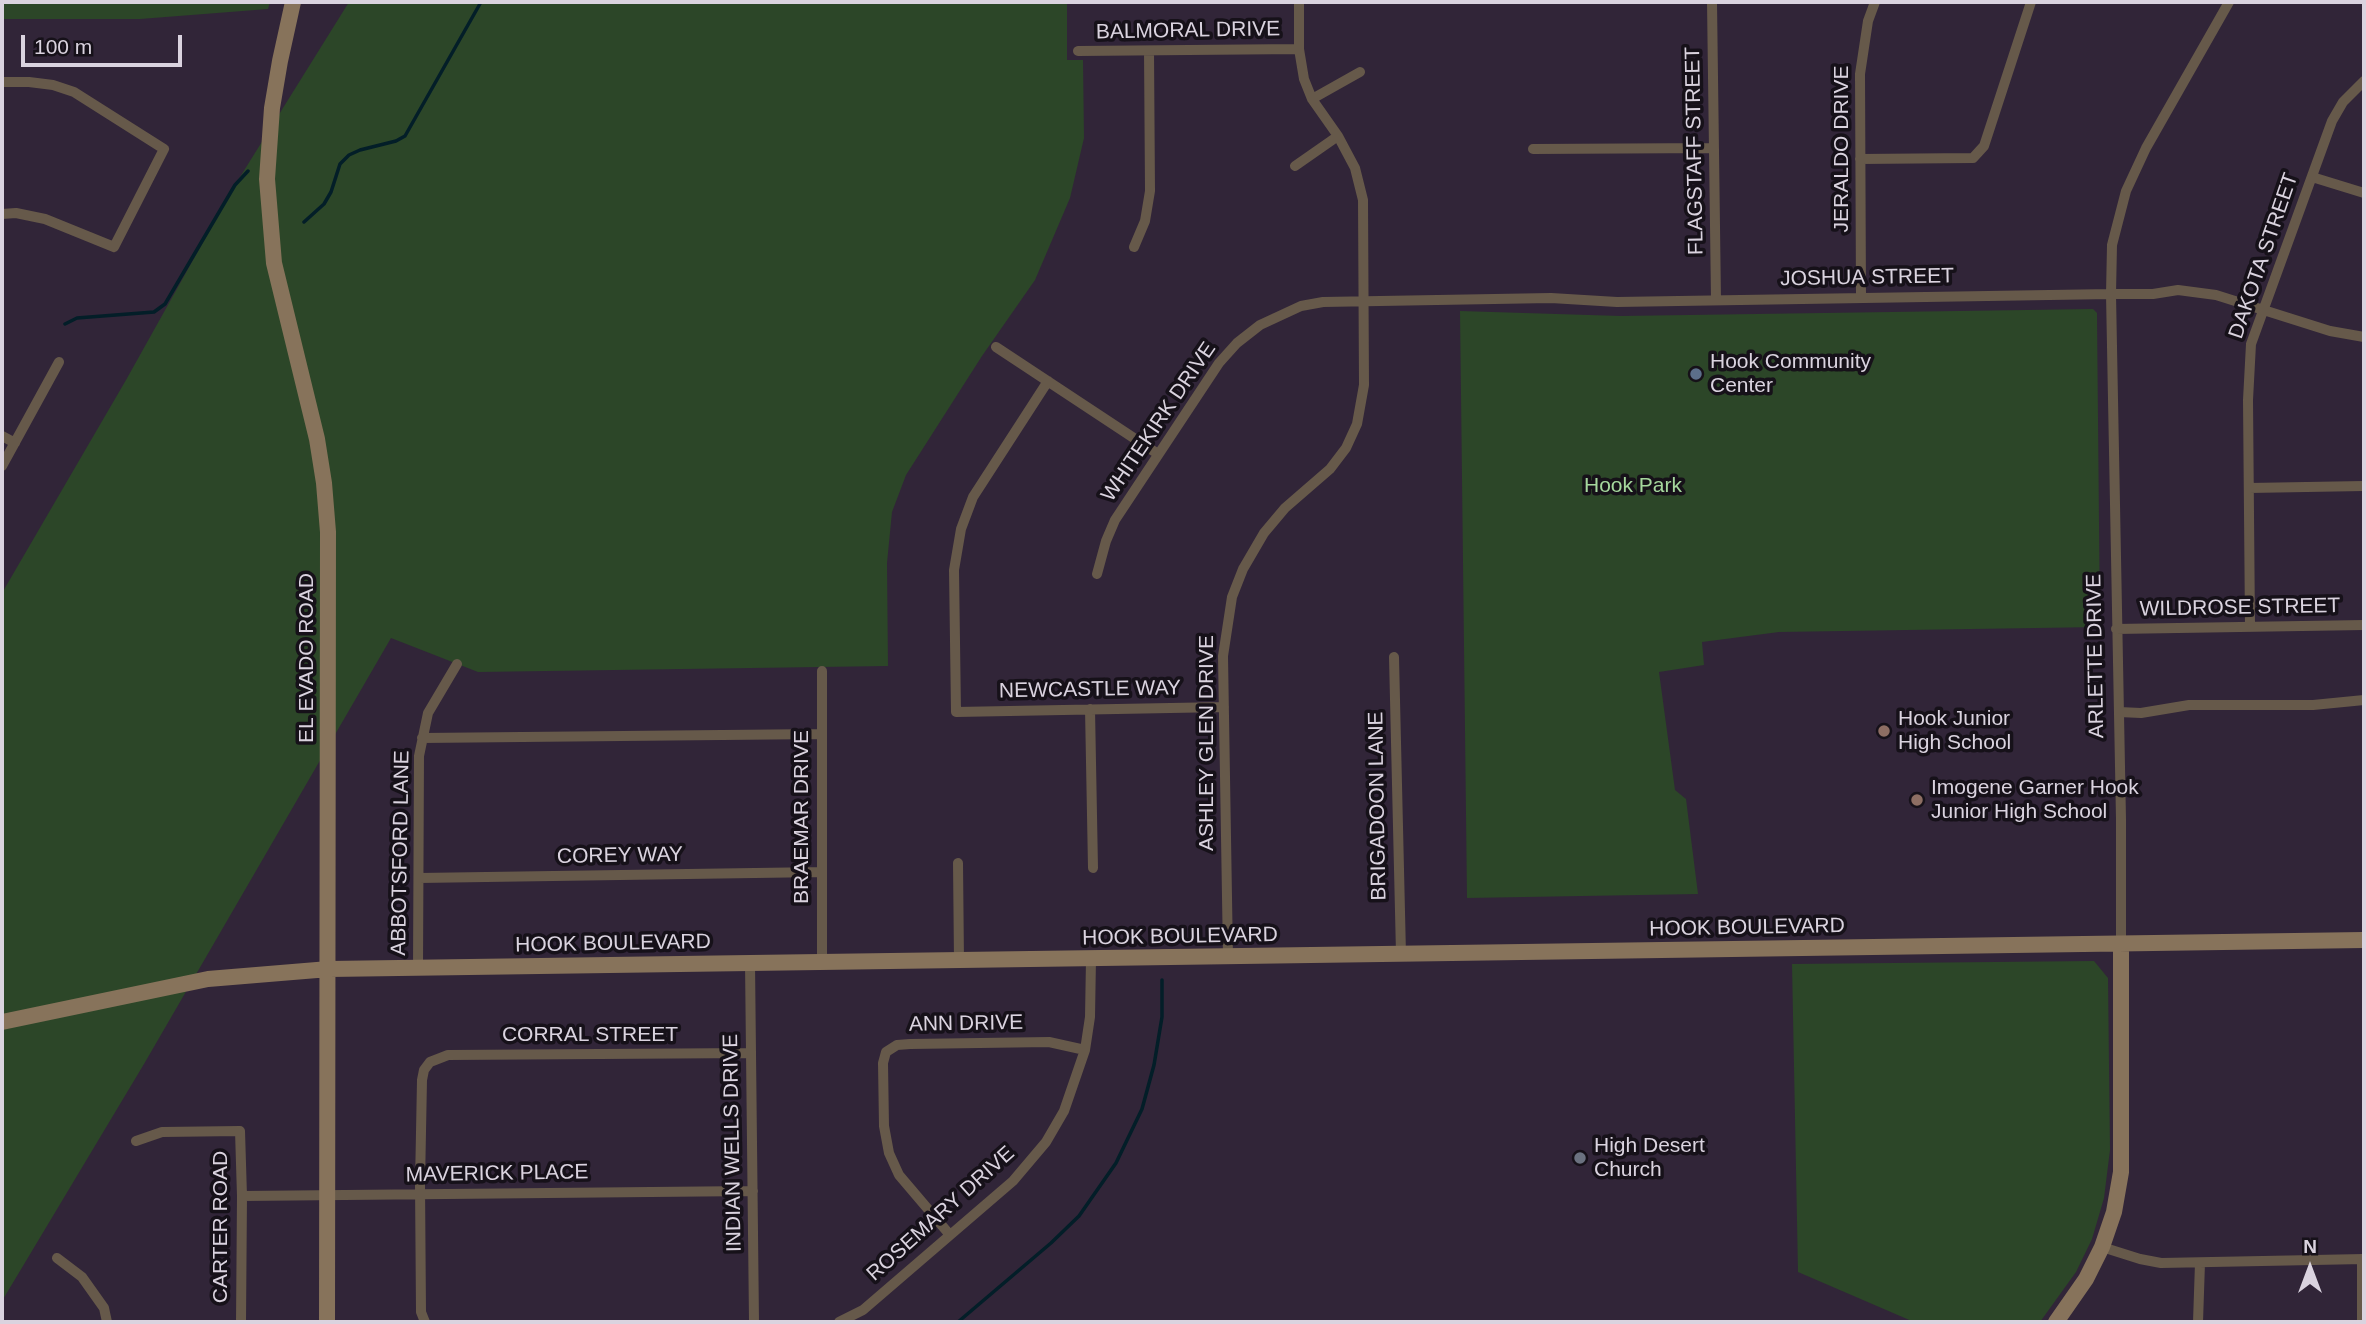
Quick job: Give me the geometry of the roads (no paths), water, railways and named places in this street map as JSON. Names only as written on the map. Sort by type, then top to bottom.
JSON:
[{"type":"main road","name":"EL EVADO ROAD","points":[[293,2],[279,61],[272,108],[267,179],[274,263],[317,439],[327,507],[327,1322]]},
{"type":"main road","name":"HOOK BOULEVARD","points":[[2,1022],[208,979],[329,970],[2364,940]]},
{"type":"main road","name":"ARLETTE DRIVE","points":[[2056,1322],[2086,1279],[2102,1247],[2114,1212],[2121,1172],[2121,944]]},
{"type":"street","name":"ASHLEY GLEN DRIVE","points":[[1228,957],[1223,656],[1232,597],[1243,569],[1264,533],[1285,508],[1330,469],[1346,448],[1357,424],[1364,385],[1363,201],[1356,168],[1312,99],[1304,79],[1299,49],[1299,2]]},
{"type":"street","name":"FLAGSTAFF STREET","points":[[1712,2],[1716,300]]},
{"type":"street","name":"JERALDO DRIVE","points":[[1861,297],[1860,74],[1868,21],[1875,2]]},
{"type":"street","points":[[1860,159],[1973,158],[1984,146],[2031,2]]},
{"type":"street","name":"ARLETTE DRIVE","points":[[2121,944],[2112,245],[2126,191],[2146,148],[2229,2]]},
{"type":"street","name":"BALMORAL DRIVE","points":[[1078,51],[1299,49]]},
{"type":"street","points":[[1134,247],[1145,221],[1150,191],[1149,51]]},
{"type":"street","points":[[1312,99],[1360,72]]},
{"type":"street","name":"DAKOTA STREET","points":[[2250,627],[2248,379],[2251,344],[2332,121],[2343,102],[2364,81]]},
{"type":"street","points":[[2,82],[53,85],[74,92],[164,149],[114,247],[45,219],[16,213],[2,214]]},
{"type":"street","points":[[1295,166],[1338,136]]},
{"type":"street","points":[[1533,149],[1714,148]]},
{"type":"street","points":[[2312,177],[2364,193]]},
{"type":"street","name":"JOSHUA STREET","points":[[1363,301],[1551,298],[1617,302],[2111,295],[2178,290],[2216,295],[2330,331],[2364,337]]},
{"type":"street","name":"WHITEKIRK DRIVE","points":[[1097,574],[1115,520],[1219,363],[1237,343],[1260,325],[1301,306],[1323,302],[1363,301]]},
{"type":"street","points":[[996,347],[1158,454]]},
{"type":"street","points":[[2,466],[59,362]]},
{"type":"street","name":"NEWCASTLE WAY","points":[[1048,381],[973,497],[961,529],[954,570],[956,712],[1224,707]]},
{"type":"street","points":[[2,436],[15,443]]},
{"type":"street","points":[[2249,488],[2364,486]]},
{"type":"street","name":"WILDROSE STREET","points":[[2116,629],[2364,625]]},
{"type":"street","name":"BRIGADOON LANE","points":[[1394,657],[1401,954]]},
{"type":"street","name":"ABBOTSFORD LANE","points":[[418,967],[419,756],[428,713],[457,663]]},
{"type":"street","name":"BRAEMAR DRIVE","points":[[822,671],[822,963]]},
{"type":"street","points":[[2119,712],[2141,713],[2189,705],[2313,705],[2364,700]]},
{"type":"street","points":[[1090,709],[1093,868]]},
{"type":"street","points":[[422,738],[822,734]]},
{"type":"street","points":[[958,863],[959,961]]},
{"type":"street","name":"COREY WAY","points":[[419,878],[822,872]]},
{"type":"street","name":"ROSEMARY DRIVE","points":[[839,1322],[863,1310],[1013,1181],[1046,1142],[1064,1111],[1085,1050],[1090,1017],[1091,959]]},
{"type":"street","name":"INDIAN WELLS DRIVE","points":[[750,963],[754,1322]]},
{"type":"street","name":"ANN DRIVE","points":[[950,1235],[899,1175],[889,1153],[884,1113],[883,1063],[886,1052],[897,1045],[938,1043],[1049,1042],[1085,1050]]},
{"type":"street","name":"CORRAL STREET","points":[[420,1194],[422,1080],[424,1070],[430,1062],[448,1055],[751,1053]]},
{"type":"street","name":"CARTER ROAD","points":[[136,1141],[162,1132],[240,1131],[240,1322]]},
{"type":"street","name":"MAVERICK PLACE","points":[[242,1196],[753,1191]]},
{"type":"street","points":[[420,1194],[421,1312],[425,1322]]},
{"type":"street","points":[[2102,1247],[2161,1263],[2363,1259],[2362,1322]]},
{"type":"street","points":[[57,1258],[82,1277],[104,1308],[107,1322]]},
{"type":"street","points":[[2198,1322],[2200,1263]]},
{"type":"waterway","points":[[304,222],[324,204],[340,164],[349,155],[405,136],[481,2]]},
{"type":"waterway","points":[[65,324],[77,318],[154,312],[165,304],[235,185],[248,171]]},
{"type":"waterway","points":[[958,1322],[1079,1216],[1116,1163],[1142,1109],[1154,1065],[1162,1017],[1162,980]]},
{"type":"place","name":"Hook Community Center","points":[[1696,374]]},
{"type":"place","name":"Hook Junior High School","points":[[1884,731]]},
{"type":"place","name":"Imogene Garner Hook Junior High School","points":[[1917,800]]},
{"type":"place","name":"High Desert Church","points":[[1580,1158]]},
{"type":"park label","name":"Hook Park","points":[[1633,486]]}]
